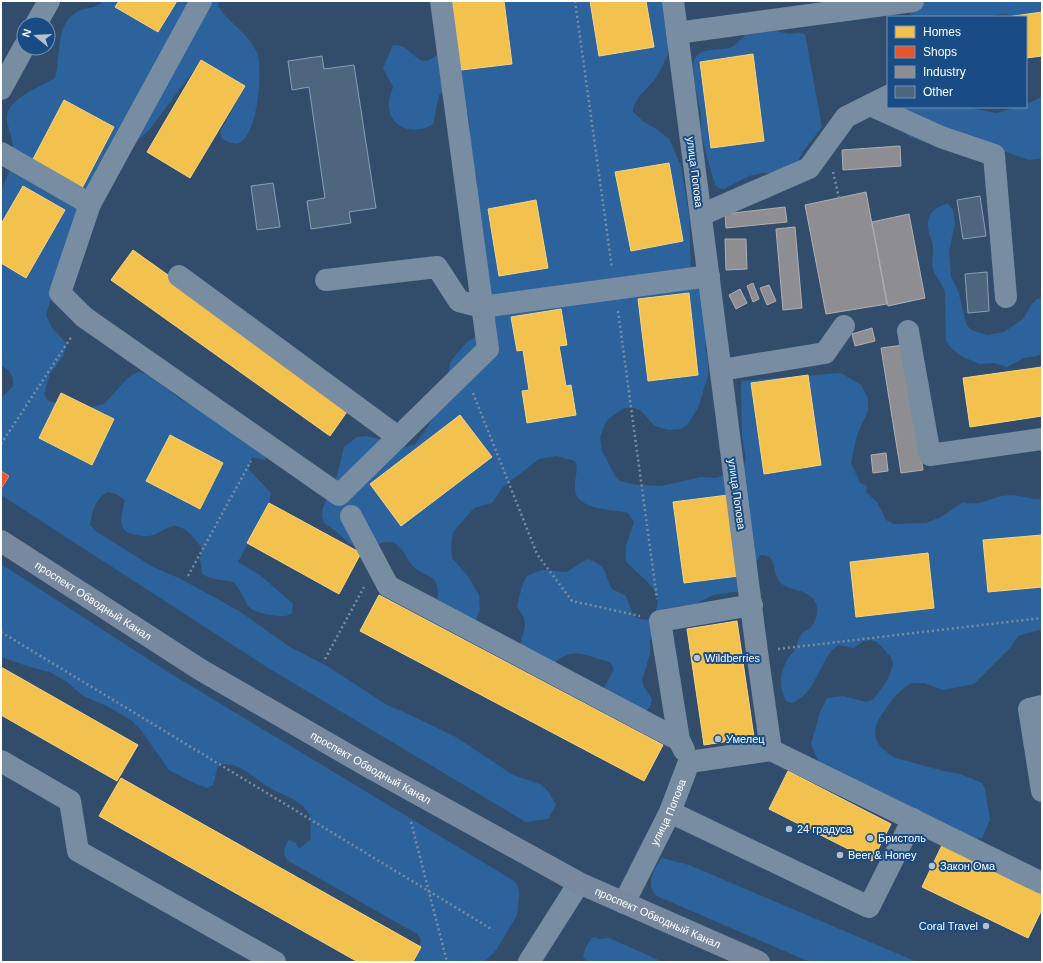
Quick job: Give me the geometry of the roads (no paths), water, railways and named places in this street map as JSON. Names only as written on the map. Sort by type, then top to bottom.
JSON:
[{"type":"main road","name":"проспект Обводный Канал","points":[[1,541],[201,670],[362,763],[579,883],[759,962]]},
{"type":"street","points":[[41,16],[49,1]]},
{"type":"street","points":[[201,1],[90,204],[60,293],[84,317],[340,494],[488,349],[441,1]]},
{"type":"street","name":"улица Попова","points":[[673,1],[771,750]]},
{"type":"street","points":[[677,33],[798,9],[901,7]]},
{"type":"street","points":[[1,89],[19,56]]},
{"type":"street","points":[[701,215],[809,168],[846,117],[879,101]]},
{"type":"street","points":[[891,108],[941,137],[994,155],[1006,297]]},
{"type":"street","points":[[1,153],[90,204]]},
{"type":"street","points":[[326,280],[437,267],[459,301],[482,307],[708,276]]},
{"type":"street","points":[[180,276],[398,437]]},
{"type":"street","points":[[721,370],[825,353],[844,326]]},
{"type":"street","points":[[908,331],[930,455],[1042,439]]},
{"type":"street","points":[[351,516],[388,586],[679,740]]},
{"type":"street","points":[[752,606],[660,621],[679,740],[689,762],[771,750],[1042,883]]},
{"type":"street","points":[[1042,706],[1029,709],[1042,791]]},
{"type":"street","points":[[1,761],[70,801],[78,851],[275,962]]},
{"type":"street","name":"улица Попова","points":[[624,903],[670,812],[689,762]]},
{"type":"street","points":[[670,812],[869,907],[914,819]]},
{"type":"street","points":[[534,960],[579,883]]},
{"type":"place","name":"Wildberries","points":[[697,658]]},
{"type":"place","name":"Умелец","points":[[718,739]]},
{"type":"place","name":"24 градуса","points":[[789,829]]},
{"type":"place","name":"Бристоль","points":[[870,838]]},
{"type":"place","name":"Beer & Honey","points":[[840,855]]},
{"type":"place","name":"Закон Ома","points":[[932,866]]},
{"type":"place","name":"Coral Travel","points":[[986,926]]}]
